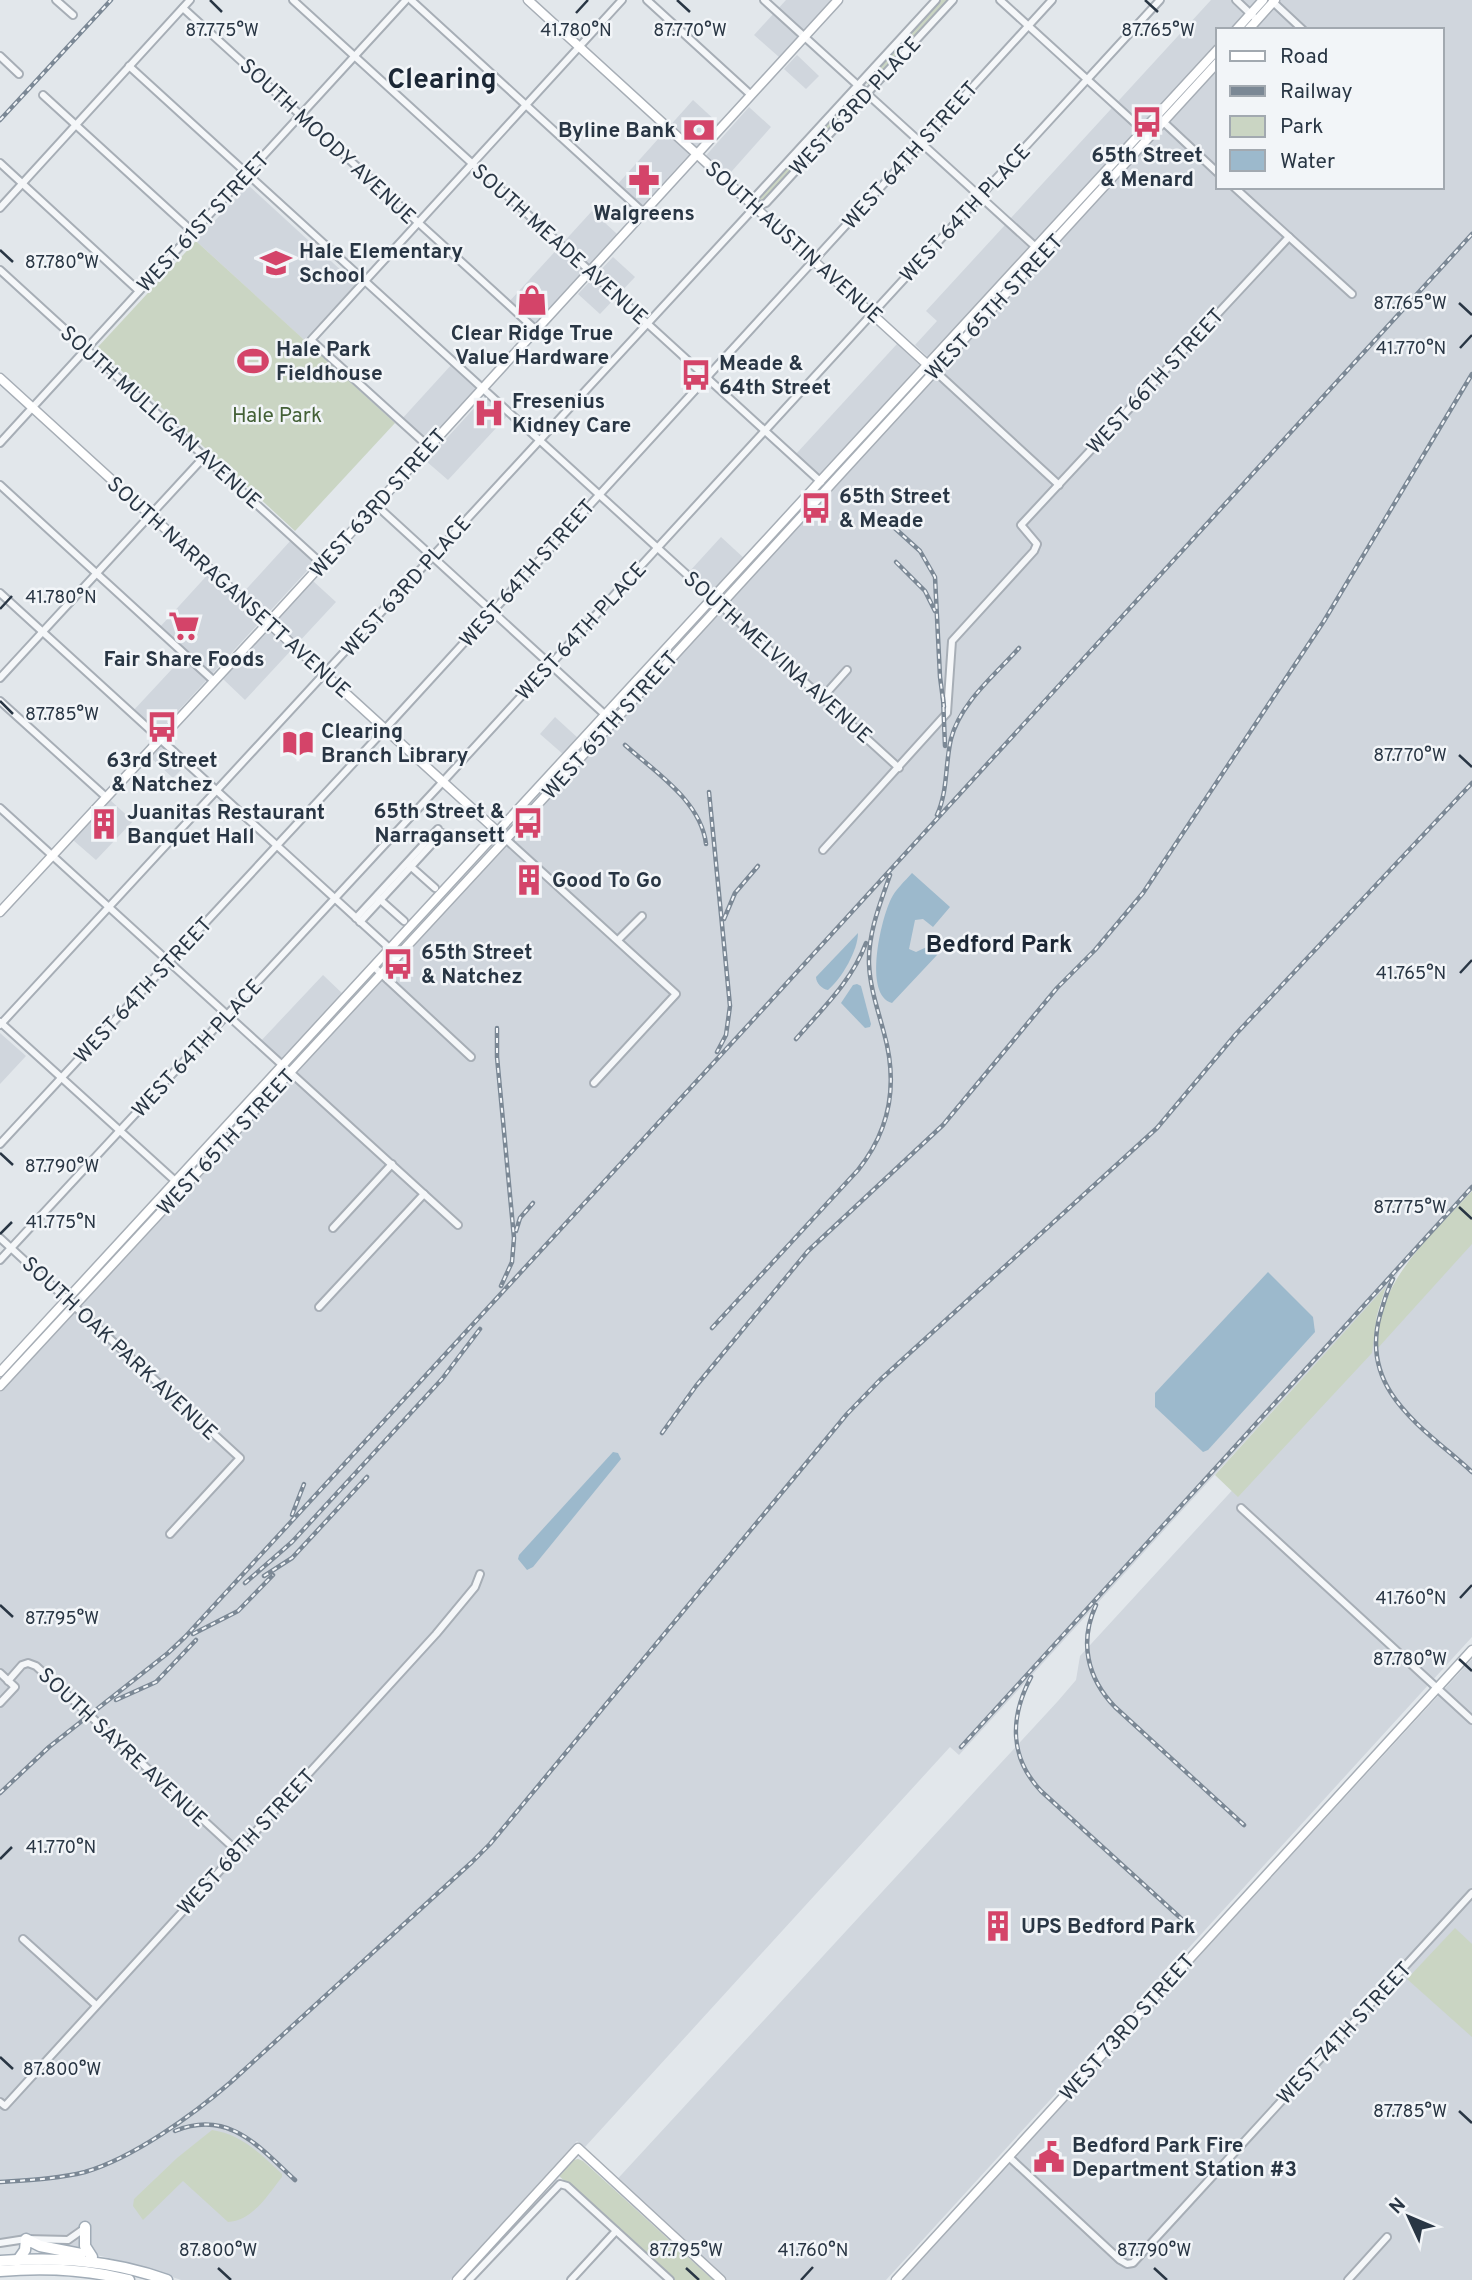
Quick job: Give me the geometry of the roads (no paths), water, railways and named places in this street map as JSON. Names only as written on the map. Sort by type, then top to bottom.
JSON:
[{"type":"main road","points":[[85,2227],[85,2246],[92,2257]]},
{"type":"main road","points":[[18,2260],[25,2250],[26,2239],[40,2246],[92,2257],[167,2280]]},
{"type":"main road","points":[[0,2262],[58,2258],[106,2263]]},
{"type":"main road","points":[[57,2269],[70,2280]]},
{"type":"main road","points":[[0,2271],[93,2271],[129,2280]]},
{"type":"main road","points":[[90,2280],[113,2276]]},
{"type":"street","points":[[56,0],[73,15]]},
{"type":"street","points":[[0,208],[190,0]]},
{"type":"street","name":"SOUTH MEADE AVENUE","points":[[293,0],[824,485]]},
{"type":"street","points":[[409,0],[643,213]]},
{"type":"street","name":"WEST 61ST STREET","points":[[0,443],[409,0]]},
{"type":"street","name":"SOUTH AUSTIN AVENUE","points":[[528,0],[1059,485]]},
{"type":"street","points":[[429,447],[311,340],[622,0]]},
{"type":"street","points":[[647,0],[751,95]]},
{"type":"street","points":[[764,0],[1039,251]]},
{"type":"street","name":"WEST 63RD STREET","points":[[0,912],[838,0]]},
{"type":"street","name":"WEST 63RD PLACE","points":[[755,207],[755,197],[936,0]]},
{"type":"street","name":"WEST 63RD PLACE","points":[[0,1024],[755,207],[764,205],[953,0]]},
{"type":"street","points":[[1000,0],[1147,133]]},
{"type":"street","name":"WEST 64TH STREET","points":[[0,1144],[385,729],[1052,0]]},
{"type":"street","name":"WEST 64TH PLACE","points":[[0,1260],[443,782],[1160,0]]},
{"type":"street","points":[[1236,0],[1254,16]]},
{"type":"street","points":[[1249,28],[1263,0]]},
{"type":"street","points":[[1239,28],[1273,1],[1301,28]]},
{"type":"street","name":"SOUTH MOODY AVENUE","points":[[183,8],[536,330]]},
{"type":"street","name":"WEST 65TH STREET","points":[[1160,119],[1216,51]]},
{"type":"street","points":[[0,56],[19,74]]},
{"type":"street","name":"WEST 65TH STREET","points":[[0,1372],[179,1185],[498,832],[609,719],[1147,133],[1216,64]]},
{"type":"street","name":"SOUTH MELVINA AVENUE","points":[[130,66],[899,768]]},
{"type":"street","points":[[43,96],[193,232]]},
{"type":"street","points":[[1160,119],[1216,171]]},
{"type":"street","points":[[0,163],[139,290]]},
{"type":"street","points":[[1236,189],[1352,294]]},
{"type":"street","name":"WEST 66TH STREET","points":[[899,768],[947,713],[952,641],[1034,551],[1037,544],[1021,525],[1289,237]]},
{"type":"street","name":"SOUTH MULLIGAN AVENUE","points":[[0,270],[322,564]]},
{"type":"street","name":"SOUTH NARRAGANSETT AVENUE","points":[[0,378],[676,993],[594,1083]]},
{"type":"street","points":[[0,678],[204,457]]},
{"type":"street","points":[[0,485],[214,681]]},
{"type":"street","points":[[376,505],[609,719]]},
{"type":"street","points":[[0,593],[398,956]]},
{"type":"street","points":[[822,698],[847,670]]},
{"type":"street","points":[[0,701],[106,797]]},
{"type":"street","name":"WEST 65TH STREET","points":[[287,1068],[381,974],[506,839],[609,719]]},
{"type":"street","points":[[823,849],[899,768]]},
{"type":"street","points":[[0,808],[458,1225]]},
{"type":"street","points":[[358,920],[440,831]]},
{"type":"street","points":[[409,864],[435,888]]},
{"type":"street","points":[[378,897],[404,921]]},
{"type":"street","points":[[618,940],[642,916]]},
{"type":"street","points":[[374,967],[471,1057]]},
{"type":"street","points":[[0,1024],[179,1185]]},
{"type":"street","points":[[333,1227],[391,1164]]},
{"type":"street","name":"WEST 65TH STREET","points":[[0,1386],[75,1306],[179,1185]]},
{"type":"street","points":[[319,1307],[424,1194]]},
{"type":"street","name":"SOUTH OAK PARK AVENUE","points":[[0,1238],[240,1458],[170,1534]]},
{"type":"street","points":[[1241,1508],[1472,1720]]},
{"type":"street","name":"WEST 68TH STREET","points":[[2,2104],[436,1634],[475,1587],[480,1574]]},
{"type":"street","name":"WEST 73RD STREET","points":[[896,2280],[1472,1650]]},
{"type":"street","name":"SOUTH SAYRE AVENUE","points":[[8,1681],[22,1665],[28,1663],[36,1667],[237,1851]]},
{"type":"street","name":"SOUTH SAYRE AVENUE","points":[[0,1674],[15,1687],[0,1703]]},
{"type":"street","name":"WEST 74TH STREET","points":[[1009,2157],[1120,2260],[1130,2264],[1472,1893]]},
{"type":"street","points":[[23,1939],[96,2005]]},
{"type":"street","points":[[457,2280],[578,2148],[721,2280]]},
{"type":"street","points":[[469,2280],[560,2184],[567,2186],[670,2280]]},
{"type":"street","points":[[0,2243],[26,2239],[68,2240],[78,2235],[85,2227]]},
{"type":"street","points":[[571,2280],[617,2231]]},
{"type":"street","points":[[1348,2280],[1387,2237]]},
{"type":"water","points":[[912,873],[950,907],[933,927],[923,919],[915,920],[909,949],[916,952],[931,945],[938,954],[892,1003],[883,997],[878,986],[876,972],[879,939],[891,899]]},
{"type":"water","points":[[858,933],[844,971],[828,990],[824,988],[816,977]]},
{"type":"water","points":[[853,985],[861,986],[870,1027],[865,1028],[841,1003]]},
{"type":"water","points":[[1268,1272],[1313,1317],[1315,1332],[1208,1450],[1203,1452],[1155,1407],[1155,1393]]},
{"type":"water","points":[[613,1452],[618,1453],[621,1459],[533,1567],[527,1570],[518,1559],[519,1555]]},
{"type":"railway","points":[[0,120],[111,0]]},
{"type":"railway","points":[[0,1793],[49,1747],[185,1637],[1472,234]]},
{"type":"railway","points":[[662,1433],[696,1386],[808,1251],[943,1125],[1057,988],[1095,950],[1143,893],[1324,621],[1472,374]]},
{"type":"railway","points":[[888,522],[920,551],[935,577],[944,707]]},
{"type":"railway","points":[[896,562],[925,591],[935,611]]},
{"type":"railway","points":[[937,815],[943,797],[951,739],[962,713],[979,690],[1019,648]]},
{"type":"railway","points":[[943,697],[945,746]]},
{"type":"railway","points":[[625,745],[686,801],[702,829],[706,844]]},
{"type":"railway","points":[[0,2182],[53,2178],[85,2172],[123,2157],[181,2121],[231,2082],[472,1862],[490,1844],[847,1414],[880,1380],[1157,1128],[1236,1034],[1472,783]]},
{"type":"railway","points":[[709,792],[730,1006],[726,1035],[717,1052]]},
{"type":"railway","points":[[724,919],[735,893],[758,866]]},
{"type":"railway","points":[[712,1328],[858,1170],[878,1138],[889,1105],[891,1088],[888,1052],[871,982],[869,952],[875,919],[890,875]]},
{"type":"railway","points":[[796,1039],[845,982],[866,943]]},
{"type":"railway","points":[[497,1028],[497,1057],[514,1238],[512,1262],[501,1286]]},
{"type":"railway","points":[[961,1747],[1472,1187]]},
{"type":"railway","points":[[516,1231],[520,1218],[533,1203]]},
{"type":"railway","points":[[1393,1279],[1380,1315],[1376,1342],[1379,1365],[1387,1386],[1416,1423],[1472,1472]]},
{"type":"railway","points":[[245,1583],[292,1542],[442,1379],[480,1329]]},
{"type":"railway","points":[[264,1576],[292,1558],[367,1477]]},
{"type":"railway","points":[[292,1515],[304,1484]]},
{"type":"railway","points":[[193,1634],[238,1611],[273,1575]]},
{"type":"railway","points":[[1096,1605],[1087,1646],[1092,1672],[1105,1696],[1244,1825]]},
{"type":"railway","points":[[116,1700],[156,1682],[196,1640]]},
{"type":"railway","points":[[1031,1677],[1016,1722],[1018,1751],[1031,1778],[1041,1791],[1185,1922]]},
{"type":"railway","points":[[175,2131],[194,2125],[227,2128],[255,2144],[295,2180]]},
{"type":"place","name":"65th Street & Menard","points":[[1147,122]]},
{"type":"place","name":"Byline Bank","points":[[699,130]]},
{"type":"place","name":"Walgreens","points":[[644,180]]},
{"type":"place","name":"Hale Elementary School","points":[[276,263]]},
{"type":"place","name":"Clear Ridge True Value Hardware","points":[[532,300]]},
{"type":"place","name":"Hale Park Fieldhouse","points":[[253,361]]},
{"type":"place","name":"Meade & 64th Street","points":[[696,375]]},
{"type":"place","name":"Fresenius Kidney Care","points":[[489,413]]},
{"type":"place","name":"65th Street & Meade","points":[[816,508]]},
{"type":"place","name":"Fair Share Foods","points":[[184,626]]},
{"type":"place","name":"63rd Street & Natchez","points":[[162,727]]},
{"type":"place","name":"Clearing Branch Library","points":[[298,743]]},
{"type":"place","name":"65th Street & Narragansett","points":[[528,823]]},
{"type":"place","name":"Juanitas Restaurant Banquet Hall","points":[[104,824]]},
{"type":"place","name":"Good To Go","points":[[529,880]]},
{"type":"place","name":"65th Street & Natchez","points":[[398,964]]},
{"type":"place","name":"UPS Bedford Park","points":[[998,1926]]},
{"type":"place","name":"Bedford Park Fire Department Station #3","points":[[1049,2157]]},
{"type":"district","name":"Clearing","points":[[442,78]]},
{"type":"district","name":"Bedford Park","points":[[999,944]]},
{"type":"park label","name":"Hale Park","points":[[277,415]]}]
